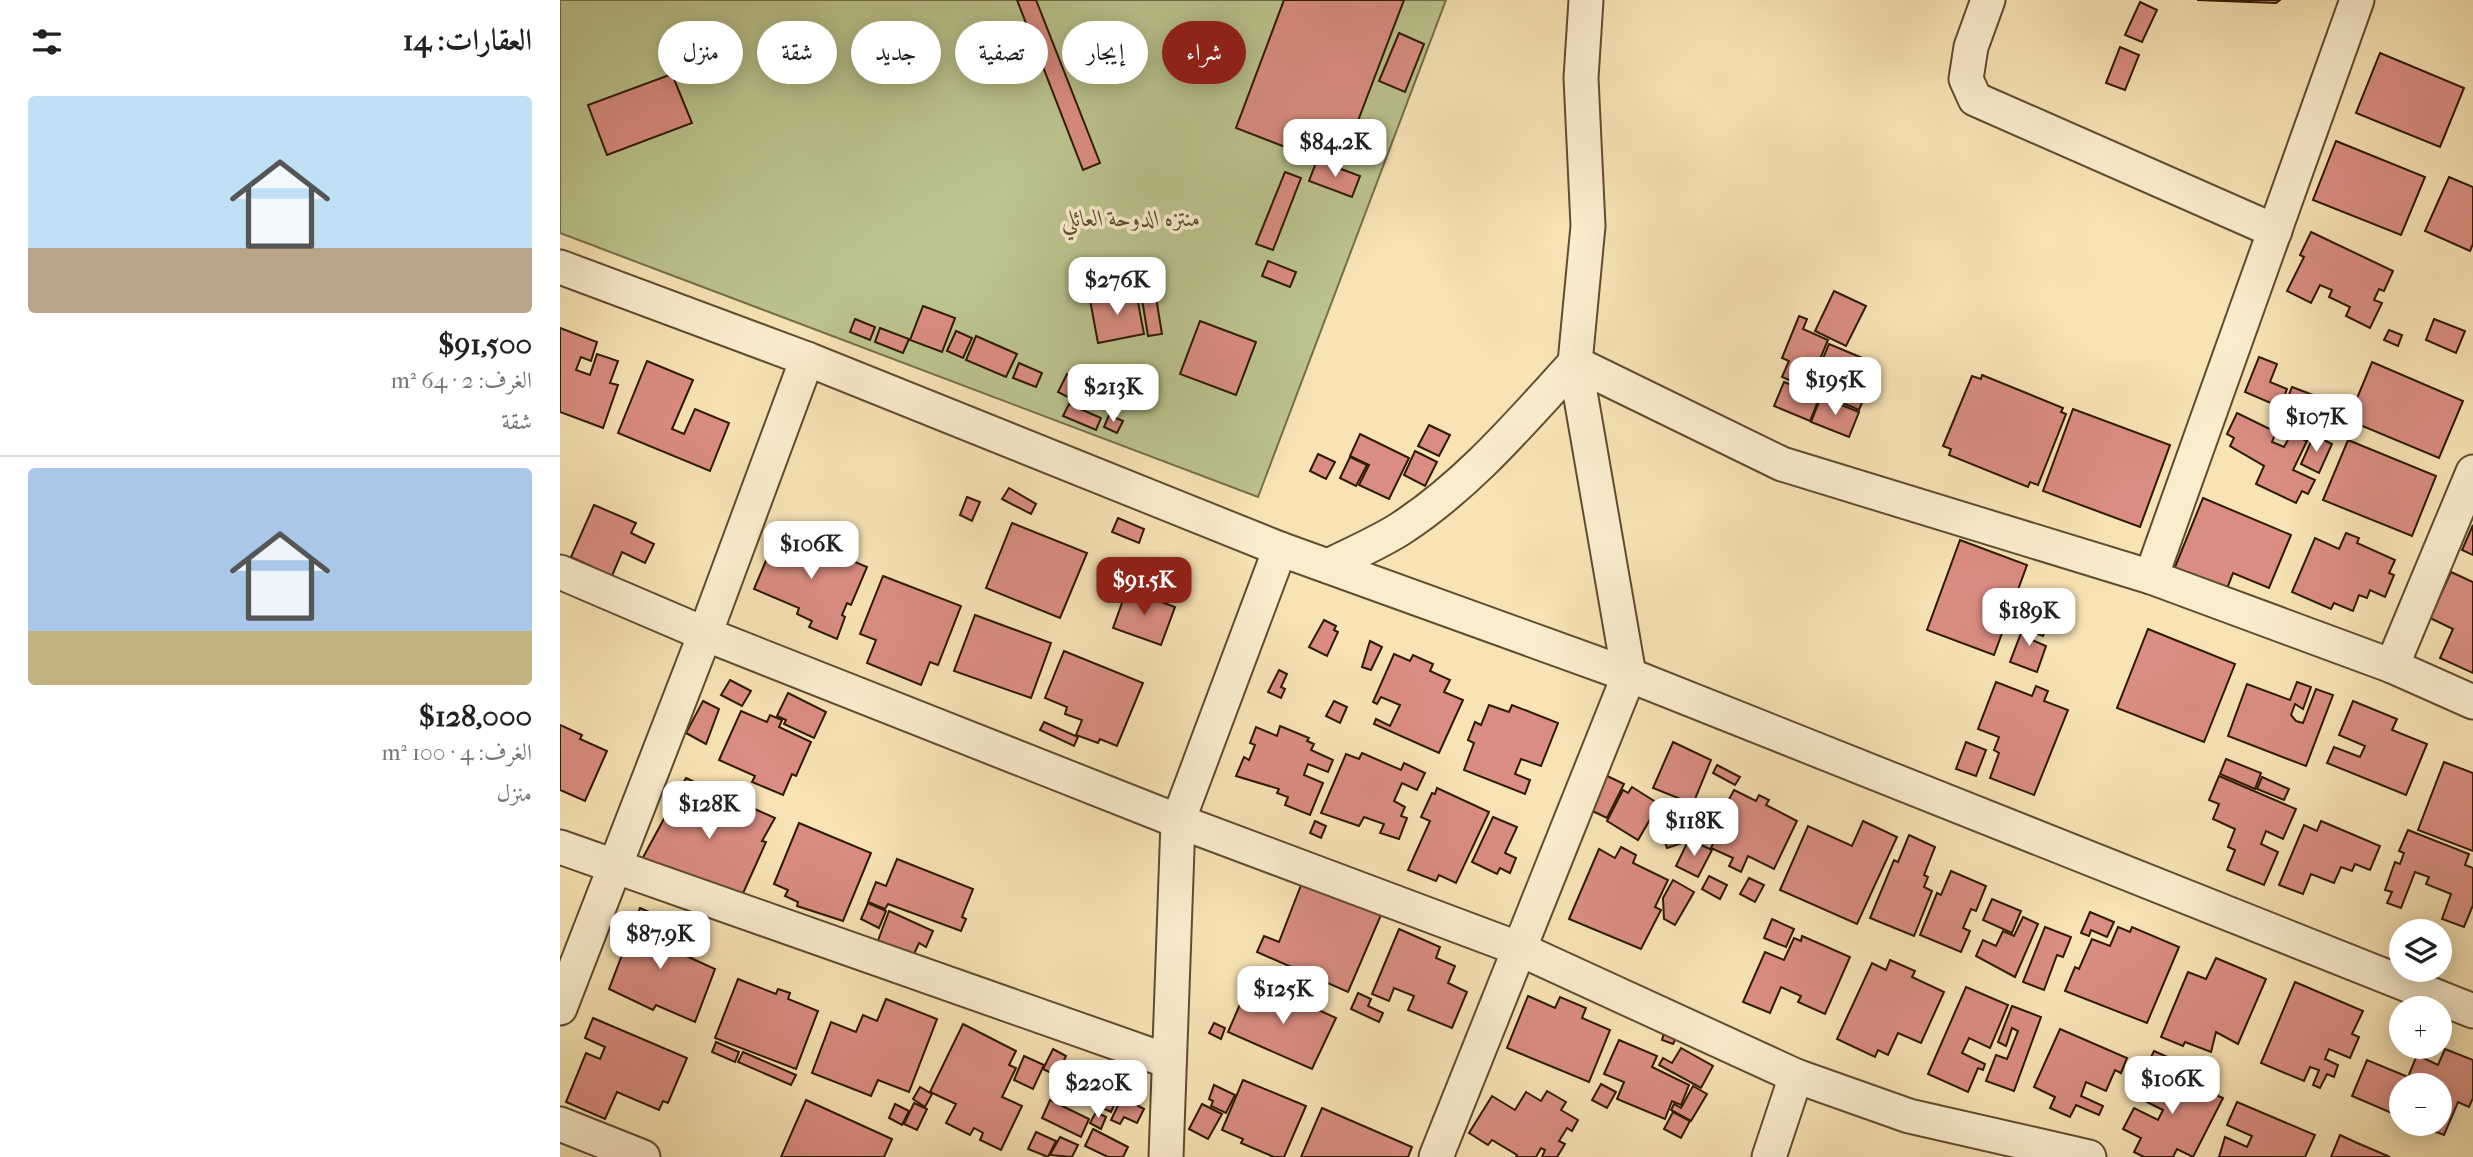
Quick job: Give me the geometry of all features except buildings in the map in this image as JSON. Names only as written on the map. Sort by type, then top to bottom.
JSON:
[{"type":"street","points":[[1436,1157],[1517,948],[1629,675],[1576,363],[1588,226],[1581,78],[1586,0]]},
{"type":"street","points":[[1988,0],[1971,47],[1966,79],[1975,99],[2275,231]]},
{"type":"street","points":[[2151,577],[2357,0]]},
{"type":"street","points":[[560,267],[807,359],[1280,549],[1629,675],[2473,1011]]},
{"type":"street","points":[[560,1008],[705,634],[807,359]]},
{"type":"street","points":[[1328,566],[1399,529],[1453,490],[1502,443],[1576,363]]},
{"type":"street","points":[[1576,363],[1782,464],[2151,577],[2392,666],[2473,702]]},
{"type":"street","points":[[2392,666],[2473,472]]},
{"type":"street","points":[[1166,1157],[1178,821],[1280,549]]},
{"type":"street","points":[[560,572],[705,634],[1178,821],[1517,948],[1796,1076],[1909,1116],[2089,1157]]},
{"type":"street","points":[[560,848],[1168,1061]]},
{"type":"street","points":[[1769,1157],[1796,1076]]},
{"type":"street","points":[[560,1124],[643,1157]]},
{"type":"green space","name":"منتزه الدوحة العائلي","points":[[560,0],[1446,0],[1258,497],[560,233]]}]
